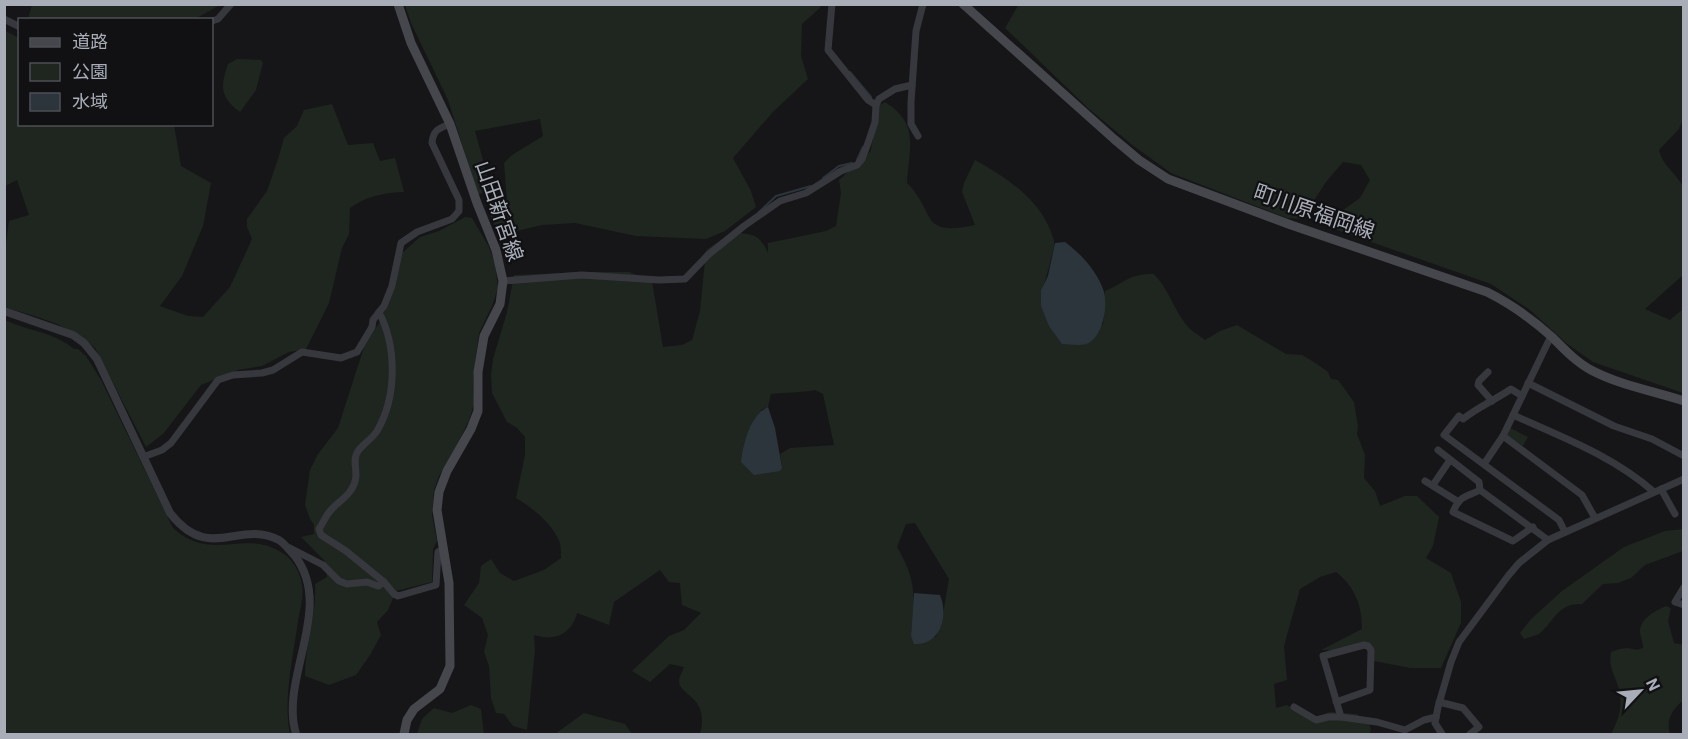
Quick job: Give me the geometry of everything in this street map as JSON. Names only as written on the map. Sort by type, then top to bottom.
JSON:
[{"type":"main road","name":"山田新宮線","points":[[398,4],[411,43],[450,124],[496,250],[503,281],[500,304],[484,336],[478,372],[478,411],[471,429],[447,471],[437,510],[448,583],[450,666],[440,689],[414,709],[407,720],[404,735]]},
{"type":"main road","name":"町川原福岡線","points":[[963,4],[1114,139],[1139,160],[1168,179],[1291,225],[1487,292],[1516,308],[1551,336],[1570,355],[1590,369],[1683,401]]},
{"type":"street","points":[[213,21],[218,19],[231,4]]},
{"type":"street","points":[[832,4],[828,50],[868,100],[876,105]]},
{"type":"street","points":[[918,136],[911,124],[912,85],[916,31],[923,4]]},
{"type":"street","points":[[4,19],[18,26]]},
{"type":"street","points":[[503,281],[582,275],[659,280],[685,279],[708,255],[780,201],[806,193],[841,171],[857,165],[862,159],[875,122],[876,105],[879,99],[890,92],[912,85]]},
{"type":"street","points":[[143,458],[162,450],[171,443],[218,380],[233,375],[273,370],[302,352],[341,358],[357,352],[372,327],[373,320],[384,306],[392,286],[401,243],[417,232],[452,219],[459,211],[459,200],[432,143],[433,135],[438,129],[450,124]]},
{"type":"street","points":[[4,311],[73,334],[84,343],[97,359],[170,513],[179,524],[193,534],[208,540],[249,535],[264,536],[278,540],[323,565],[339,581],[347,584],[367,582],[378,586],[384,582]]},
{"type":"street","points":[[379,312],[392,349],[392,375],[388,403],[375,435],[358,450],[354,459],[357,476],[351,491],[329,512],[319,529],[321,535],[346,551],[398,596],[436,585],[438,552],[444,549]]},
{"type":"street","points":[[1484,464],[1503,436],[1551,336]]},
{"type":"street","points":[[1488,372],[1478,385],[1492,401]]},
{"type":"street","points":[[1528,382],[1614,426],[1652,439],[1683,456]]},
{"type":"street","points":[[1522,396],[1511,389],[1475,409],[1463,419],[1459,416],[1444,435],[1559,520],[1565,532]]},
{"type":"street","points":[[1513,415],[1611,459],[1657,491],[1675,514]]},
{"type":"street","points":[[1503,436],[1582,495],[1595,518]]},
{"type":"street","points":[[1438,450],[1479,482],[1480,490],[1548,540]]},
{"type":"street","points":[[1433,485],[1450,460]]},
{"type":"street","points":[[1442,735],[1435,723],[1450,662],[1459,642],[1519,563],[1548,540],[1683,479]]},
{"type":"street","points":[[1425,481],[1457,501]]},
{"type":"street","points":[[1480,490],[1457,501],[1453,512],[1513,541],[1533,527]]},
{"type":"street","points":[[288,547],[305,571],[310,590],[305,639],[292,711],[296,735]]},
{"type":"street","points":[[1683,587],[1675,602],[1683,605]]},
{"type":"street","points":[[1336,702],[1370,690],[1371,650],[1368,646],[1364,645],[1323,656],[1336,702],[1341,717]]},
{"type":"street","points":[[1439,702],[1463,708],[1479,727],[1470,735]]},
{"type":"street","points":[[1294,707],[1316,720],[1341,717],[1377,722],[1405,730],[1424,720],[1436,717]]},
{"type":"green space","points":[[32,4],[220,5],[197,18],[28,18]]},
{"type":"green space","points":[[820,4],[820,8],[802,24],[801,56],[808,79],[773,112],[733,158],[751,191],[756,207],[725,231],[706,239],[636,236],[575,223],[542,225],[499,235],[490,215],[507,201],[504,163],[512,155],[543,136],[540,119],[475,131],[491,189],[478,195],[448,100],[411,23],[405,5]]},
{"type":"green space","points":[[1019,4],[1683,5],[1683,118],[1679,129],[1659,150],[1666,164],[1683,184],[1683,275],[1645,309],[1670,320],[1683,309],[1683,393],[1593,362],[1566,343],[1530,310],[1491,284],[1337,230],[1343,210],[1360,198],[1370,180],[1361,165],[1343,162],[1326,182],[1302,219],[1287,218],[1171,173],[1089,109],[1005,28]]},
{"type":"green space","points":[[4,30],[18,36],[18,126],[174,126],[181,166],[211,183],[203,226],[182,276],[160,306],[188,316],[203,317],[230,287],[252,239],[247,227],[247,219],[267,191],[284,138],[297,126],[304,110],[332,104],[348,145],[373,143],[380,161],[395,158],[404,192],[376,196],[350,208],[349,234],[342,248],[329,303],[306,349],[289,352],[262,366],[238,370],[201,385],[163,434],[146,447],[95,348],[63,327],[5,307],[5,250],[9,221],[29,215],[17,180],[5,186]]},
{"type":"green space","points":[[237,59],[261,60],[263,63],[256,90],[240,112],[225,96],[223,85],[228,64]]},
{"type":"green space","points":[[885,102],[896,110],[908,128],[910,147],[907,183],[936,225],[957,228],[975,225],[962,192],[975,160],[1012,183],[1033,203],[1042,214],[1054,241],[1041,290],[1103,325],[1105,291],[1132,277],[1154,274],[1179,315],[1191,330],[1205,340],[1237,325],[1286,354],[1302,355],[1328,372],[1331,379],[1338,380],[1354,402],[1357,434],[1365,455],[1364,478],[1375,491],[1380,506],[1405,496],[1417,496],[1439,517],[1433,546],[1426,558],[1451,573],[1461,602],[1461,623],[1441,668],[1410,668],[1374,661],[1372,648],[1366,642],[1340,650],[1321,650],[1362,629],[1359,604],[1353,590],[1336,572],[1320,577],[1300,589],[1284,646],[1287,680],[1274,684],[1276,708],[1287,705],[1302,714],[1319,717],[1330,712],[1357,714],[1369,723],[1371,730],[1369,734],[700,734],[702,721],[698,704],[680,686],[679,681],[684,667],[670,664],[650,682],[632,671],[669,636],[684,630],[701,613],[682,605],[680,583],[669,582],[660,570],[614,602],[609,625],[577,613],[571,626],[561,635],[541,637],[534,635],[535,650],[527,730],[513,726],[504,714],[496,713],[491,698],[489,666],[484,652],[488,635],[482,618],[464,605],[479,583],[481,566],[491,559],[500,573],[514,581],[544,570],[561,558],[560,543],[553,529],[536,512],[516,498],[525,455],[525,437],[507,422],[492,393],[493,359],[507,312],[514,275],[629,272],[652,281],[663,347],[682,345],[692,340],[700,311],[706,250],[733,232],[755,236],[762,242],[768,253],[768,243],[826,231],[836,226],[841,193],[839,180],[860,165],[871,150],[878,106]],"holes":[[[815,390],[823,394],[834,445],[790,448],[780,454],[782,468],[761,410],[768,407],[771,394]],[[915,523],[949,579],[943,614],[936,637],[911,636],[913,590],[908,570],[897,547],[906,524]]]},
{"type":"green space","points":[[465,217],[472,218],[489,247],[495,263],[498,288],[479,333],[473,380],[474,404],[469,420],[434,490],[432,515],[437,541],[433,549],[432,582],[396,591],[388,610],[377,622],[381,635],[356,675],[329,685],[305,676],[315,584],[327,577],[324,560],[301,537],[314,534],[314,525],[305,505],[310,470],[318,454],[338,428],[365,344],[380,322],[396,285],[401,254],[420,237],[439,231]]},
{"type":"green space","points":[[5,320],[49,335],[78,349],[86,356],[101,380],[173,528],[187,538],[202,543],[216,545],[243,543],[270,547],[284,554],[294,563],[302,585],[302,603],[288,692],[290,734],[5,734]]},
{"type":"green space","points":[[1510,428],[1528,437],[1523,446],[1507,436]]},
{"type":"green space","points":[[1683,529],[1683,551],[1645,565],[1631,578],[1618,583],[1603,584],[1582,604],[1567,606],[1539,634],[1524,639],[1520,633],[1531,619],[1562,591],[1624,547],[1665,531]]},
{"type":"green space","points":[[1666,606],[1671,608],[1668,621],[1674,643],[1684,645],[1683,700],[1671,715],[1670,734],[1611,734],[1618,718],[1621,701],[1611,667],[1611,652],[1624,648],[1637,650],[1643,648],[1640,633],[1642,624],[1653,613]]},
{"type":"green space","points":[[471,705],[481,709],[484,734],[417,734],[422,719],[434,708],[452,713]]},
{"type":"green space","points":[[584,713],[625,724],[632,734],[555,734]]},
{"type":"water","points":[[1065,242],[1092,269],[1105,295],[1105,311],[1097,335],[1092,341],[1083,345],[1062,344],[1049,326],[1041,306],[1041,290],[1048,276],[1055,243]]},
{"type":"water","points":[[768,407],[775,428],[782,468],[780,471],[754,475],[741,462],[744,447],[748,431],[756,416]]},
{"type":"water","points":[[914,593],[940,595],[943,603],[943,620],[936,635],[930,640],[914,644],[911,636]]},
{"type":"waterway","points":[[850,72],[871,97],[871,101]]},
{"type":"waterway","points":[[857,160],[863,147]]},
{"type":"waterway","points":[[823,178],[839,166],[852,163]]},
{"type":"waterway","points":[[759,212],[776,196],[811,186]]}]
